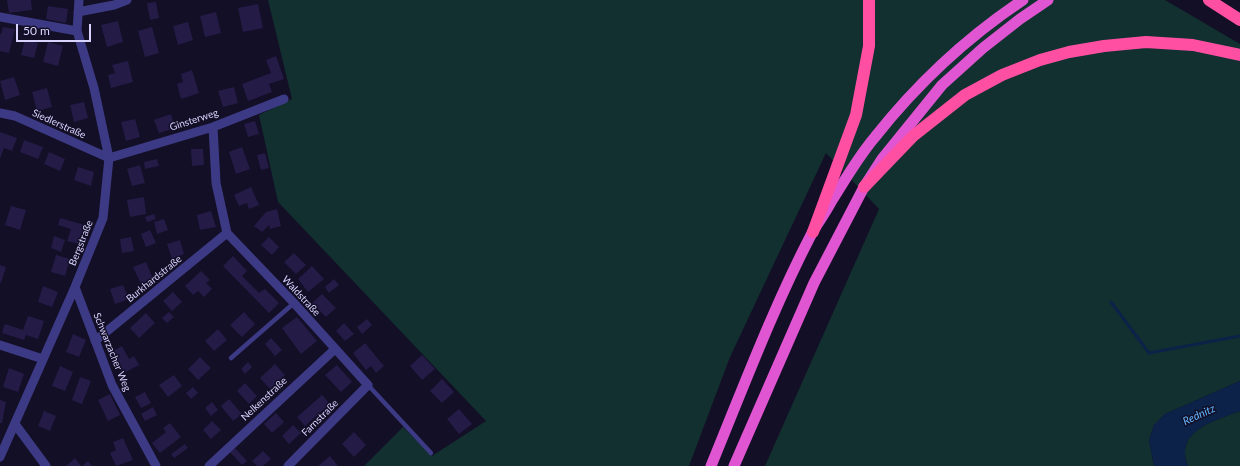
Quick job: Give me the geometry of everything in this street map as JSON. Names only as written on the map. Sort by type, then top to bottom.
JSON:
[{"type":"highway","points":[[813,232],[856,115],[869,46],[869,0]]},
{"type":"highway","points":[[711,466],[763,340],[794,270],[813,232],[843,182],[874,138],[923,82],[965,43],[1022,0]]},
{"type":"highway","points":[[734,466],[814,284],[864,187],[882,158],[942,85],[983,48],[1020,19],[1048,0]]},
{"type":"highway","points":[[1209,0],[1240,20]]},
{"type":"highway","points":[[864,187],[913,136],[965,95],[1002,75],[1040,60],[1070,52],[1104,46],[1146,42],[1193,45],[1240,55]]},
{"type":"street","name":"Bergstraße","points":[[0,457],[75,287],[103,218],[109,158],[94,88],[78,32],[79,0]]},
{"type":"street","points":[[78,12],[114,5],[127,0]]},
{"type":"street","points":[[0,17],[78,32]]},
{"type":"street","name":"Ginsterweg","points":[[109,158],[213,127],[284,99]]},
{"type":"street","name":"Siedlerstraße","points":[[0,113],[15,116],[109,158]]},
{"type":"street","points":[[213,127],[216,183],[227,233]]},
{"type":"street","name":"Waldstraße","points":[[227,233],[368,385]]},
{"type":"street","name":"Burkhardstraße","points":[[95,341],[227,233]]},
{"type":"street","name":"Schwarzacher Weg","points":[[75,287],[112,385],[156,466]]},
{"type":"street","points":[[0,345],[42,359]]},
{"type":"street","name":"Nelkenstraße","points":[[208,466],[335,349]]},
{"type":"street","name":"Farnstraße","points":[[288,466],[368,385]]},
{"type":"street","points":[[15,424],[46,466]]},
{"type":"lane","points":[[231,358],[294,304]]},
{"type":"lane","name":"Waldstraße","points":[[368,385],[431,453]]},
{"type":"green space","points":[[268,0],[1165,0],[1240,44],[1240,381],[1165,414],[1154,425],[1149,440],[1154,466],[765,466],[879,209],[826,153],[730,357],[689,466],[364,466],[403,427],[432,456],[486,421],[278,202],[259,115],[292,99]]},
{"type":"green space","points":[[1240,411],[1240,466],[1188,466],[1185,454],[1187,444],[1192,435],[1209,423]]},
{"type":"water","name":"Rednitz","points":[[1240,381],[1240,411],[1209,423],[1192,435],[1187,444],[1185,454],[1188,466],[1154,466],[1149,440],[1154,425],[1165,414]]},
{"type":"building","points":[[7,0],[31,0],[32,10],[9,13]]},
{"type":"building","points":[[156,2],[159,18],[150,20],[147,3]]},
{"type":"building","points":[[258,4],[263,28],[243,32],[238,8]]},
{"type":"building","points":[[48,6],[68,9],[66,23],[46,19]]},
{"type":"building","points":[[216,12],[221,33],[205,37],[200,16]]},
{"type":"building","points":[[118,21],[123,42],[107,47],[101,25]]},
{"type":"building","points":[[188,22],[193,40],[178,45],[173,26]]},
{"type":"building","points":[[3,27],[15,29],[9,53],[0,51],[0,34]]},
{"type":"building","points":[[152,27],[159,53],[145,57],[138,31]]},
{"type":"building","points":[[25,40],[38,43],[34,58],[21,55]]},
{"type":"building","points":[[48,42],[63,46],[58,66],[43,62]]},
{"type":"building","points":[[276,56],[284,79],[269,84],[272,92],[248,101],[242,84],[271,73],[266,60]]},
{"type":"building","points":[[128,61],[133,82],[111,88],[108,75],[115,73],[112,65]]},
{"type":"building","points":[[192,70],[199,93],[181,99],[177,84],[183,82],[181,74]]},
{"type":"building","points":[[14,77],[20,95],[5,100],[0,81]]},
{"type":"building","points":[[234,87],[238,103],[223,107],[218,91]]},
{"type":"building","points":[[47,88],[52,107],[37,111],[32,92]]},
{"type":"building","points":[[84,102],[88,118],[74,122],[70,105]]},
{"type":"building","points":[[171,114],[175,128],[159,133],[154,120]]},
{"type":"building","points":[[135,119],[140,137],[126,141],[121,122]]},
{"type":"building","points":[[255,121],[259,134],[248,137],[244,124]]},
{"type":"building","points":[[0,132],[17,138],[12,151],[4,148],[0,159]]},
{"type":"building","points":[[24,140],[43,147],[38,159],[20,152]]},
{"type":"building","points":[[242,147],[250,169],[236,174],[229,152]]},
{"type":"building","points":[[191,149],[203,149],[204,165],[192,166]]},
{"type":"building","points":[[49,152],[65,159],[60,171],[44,164]]},
{"type":"building","points":[[265,153],[269,168],[261,170],[257,155]]},
{"type":"building","points":[[157,159],[159,166],[145,169],[144,162]]},
{"type":"building","points":[[140,165],[145,183],[132,186],[127,169]]},
{"type":"building","points":[[78,167],[94,172],[91,186],[74,180]]},
{"type":"building","points":[[251,187],[259,205],[249,209],[247,203],[239,206],[234,195]]},
{"type":"building","points":[[144,197],[146,214],[130,217],[127,200]]},
{"type":"building","points":[[11,206],[26,210],[20,230],[5,225]]},
{"type":"building","points":[[277,209],[281,226],[270,229],[269,225],[262,232],[254,226],[266,212]]},
{"type":"building","points":[[211,211],[216,227],[200,230],[197,215]]},
{"type":"building","points":[[154,214],[156,219],[147,222],[145,217]]},
{"type":"building","points":[[60,218],[85,225],[79,244],[67,241],[71,229],[58,225]]},
{"type":"building","points":[[164,219],[168,230],[157,234],[154,222]]},
{"type":"building","points":[[150,230],[156,243],[146,247],[141,234]]},
{"type":"building","points":[[54,236],[65,240],[61,252],[51,248]]},
{"type":"building","points":[[131,237],[134,251],[122,253],[120,239]]},
{"type":"building","points":[[269,237],[279,247],[272,255],[261,245]]},
{"type":"building","points":[[180,240],[184,254],[172,259],[167,244]]},
{"type":"building","points":[[294,253],[306,265],[296,274],[284,262]]},
{"type":"building","points":[[56,255],[70,259],[65,276],[51,272]]},
{"type":"building","points":[[233,256],[247,271],[242,276],[259,293],[265,289],[279,303],[269,313],[223,266]]},
{"type":"building","points":[[146,262],[153,279],[141,284],[133,267]]},
{"type":"building","points":[[0,265],[6,267],[1,283],[0,282]]},
{"type":"building","points":[[312,266],[324,279],[308,292],[298,279]]},
{"type":"building","points":[[201,271],[210,280],[206,283],[212,289],[204,297],[198,291],[193,295],[185,286]]},
{"type":"building","points":[[334,279],[339,285],[329,293],[325,287]]},
{"type":"building","points":[[123,285],[129,299],[115,304],[110,289]]},
{"type":"building","points":[[43,286],[58,292],[52,307],[38,302]]},
{"type":"building","points":[[173,292],[182,302],[172,311],[163,301]]},
{"type":"building","points":[[322,294],[336,308],[326,317],[312,303]]},
{"type":"building","points":[[169,312],[174,317],[167,323],[162,318]]},
{"type":"building","points":[[244,312],[255,324],[242,337],[230,325]]},
{"type":"building","points":[[146,313],[155,323],[139,338],[130,328]]},
{"type":"building","points":[[28,316],[44,321],[38,339],[26,335],[24,340],[2,333],[5,324],[23,330]]},
{"type":"building","points":[[297,317],[317,341],[301,354],[282,328]]},
{"type":"building","points":[[367,319],[372,325],[362,334],[357,327]]},
{"type":"building","points":[[344,323],[354,334],[345,341],[336,331]]},
{"type":"building","points":[[218,329],[227,340],[214,351],[205,341]]},
{"type":"building","points":[[73,334],[86,340],[79,357],[66,352]]},
{"type":"building","points":[[271,338],[282,350],[275,356],[265,344]]},
{"type":"building","points":[[365,343],[384,366],[376,373],[371,366],[366,370],[353,353]]},
{"type":"building","points":[[122,346],[129,359],[134,356],[139,365],[122,374],[110,353]]},
{"type":"building","points":[[422,355],[435,369],[422,380],[410,366]]},
{"type":"building","points":[[200,357],[211,368],[198,380],[188,369]]},
{"type":"building","points":[[248,362],[252,367],[245,374],[241,369]]},
{"type":"building","points":[[275,364],[285,375],[270,389],[260,378]]},
{"type":"building","points":[[337,365],[352,382],[341,392],[325,375]]},
{"type":"building","points":[[60,366],[73,372],[65,391],[52,386]]},
{"type":"building","points":[[9,368],[24,374],[18,392],[3,387]]},
{"type":"building","points":[[174,375],[182,386],[168,397],[159,385]]},
{"type":"building","points":[[80,377],[91,381],[82,404],[72,400]]},
{"type":"building","points":[[442,379],[454,392],[442,403],[430,391]]},
{"type":"building","points":[[245,383],[257,396],[249,404],[237,391]]},
{"type":"building","points":[[193,387],[198,393],[191,399],[186,393]]},
{"type":"building","points":[[145,392],[151,403],[141,408],[135,397]]},
{"type":"building","points":[[110,394],[120,415],[108,421],[98,400]]},
{"type":"building","points":[[322,395],[330,404],[305,426],[297,417]]},
{"type":"building","points":[[229,399],[242,414],[233,421],[221,406]]},
{"type":"building","points":[[0,400],[6,402],[2,423],[0,423]]},
{"type":"building","points":[[212,402],[218,410],[211,416],[205,408]]},
{"type":"building","points":[[153,407],[157,415],[145,421],[141,414]]},
{"type":"building","points":[[459,409],[472,424],[459,434],[447,419]]},
{"type":"building","points":[[44,411],[56,416],[50,431],[38,426]]},
{"type":"building","points":[[276,413],[284,422],[272,433],[264,424]]},
{"type":"building","points":[[212,421],[221,430],[211,439],[203,430]]},
{"type":"building","points":[[170,423],[181,437],[160,453],[152,443],[166,432],[163,428]]},
{"type":"building","points":[[293,425],[301,433],[289,444],[282,436]]},
{"type":"building","points":[[354,432],[366,445],[354,457],[342,444]]},
{"type":"building","points":[[123,438],[133,460],[116,466],[110,453],[116,450],[113,442]]},
{"type":"building","points":[[185,444],[188,448],[174,458],[171,454]]},
{"type":"building","points":[[234,447],[247,461],[242,465],[229,451]]},
{"type":"building","points":[[263,451],[271,459],[263,466],[257,466],[252,461]]},
{"type":"building","points":[[330,456],[338,466],[318,466]]},
{"type":"building","points":[[75,458],[81,466],[66,466]]},
{"type":"building","points":[[88,461],[92,466],[83,465]]},
{"type":"waterway","points":[[1111,302],[1149,353],[1240,336]]}]
